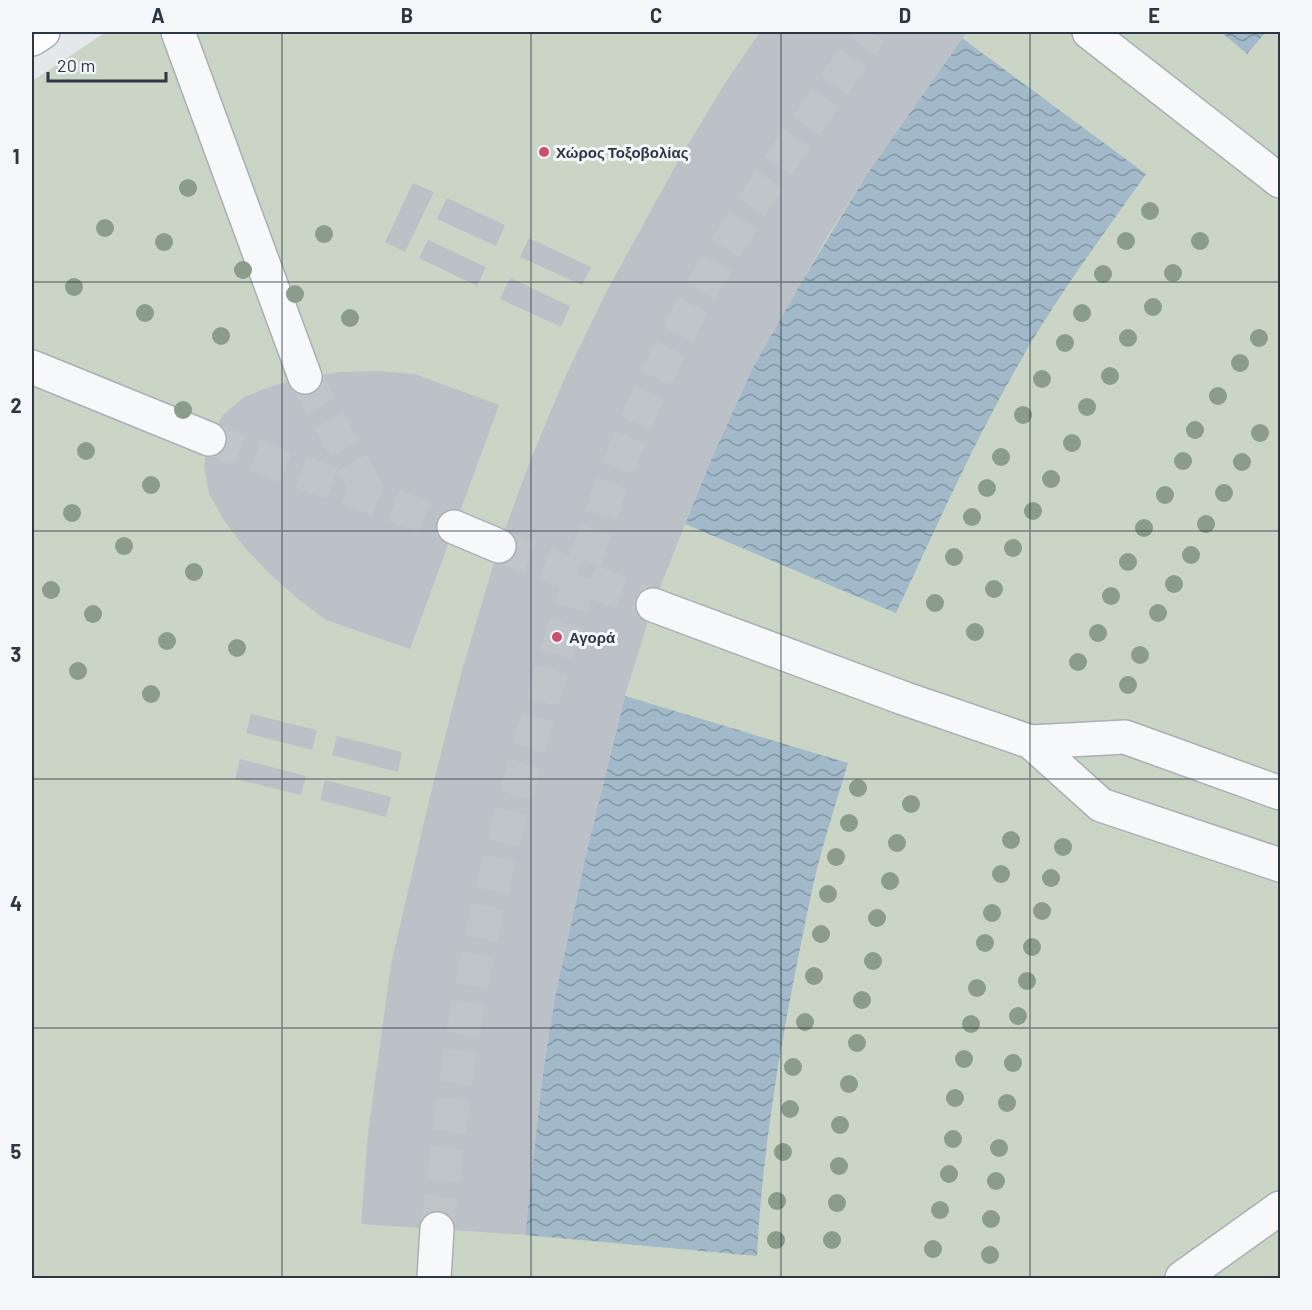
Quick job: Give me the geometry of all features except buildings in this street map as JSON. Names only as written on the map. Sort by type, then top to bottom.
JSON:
[{"type":"main road","points":[[32,39],[44,32]]},
{"type":"street","points":[[178,32],[305,377]]},
{"type":"street","points":[[1089,32],[1281,181]]},
{"type":"street","points":[[32,367],[209,438]]},
{"type":"street","points":[[454,527],[499,546]]},
{"type":"street","points":[[653,605],[903,698],[1031,742],[1125,737],[1281,793]]},
{"type":"street","points":[[1031,742],[1101,805],[1281,865]]},
{"type":"street","points":[[1182,1278],[1281,1208]]},
{"type":"street","points":[[434,1278],[437,1229]]},
{"type":"green space","points":[[106,32],[1280,32],[1280,1278],[32,1278],[32,81]]},
{"type":"water","points":[[1221,32],[1266,32],[1247,54]]},
{"type":"water","points":[[962,38],[1146,174],[1065,289],[1021,360],[971,453],[896,613],[685,524],[752,369],[793,296],[867,174]]},
{"type":"water","points":[[625,696],[848,763],[815,878],[785,1029],[764,1165],[757,1256],[525,1235],[555,994],[579,882]]},
{"type":"tunnel","points":[[437,1229],[465,1022],[494,880],[553,665],[608,495],[648,396],[722,254],[750,208],[871,32]]},
{"type":"tunnel","points":[[305,377],[371,497]]},
{"type":"tunnel","points":[[209,439],[454,527]]},
{"type":"tunnel","points":[[499,546],[653,605]]},
{"type":"place","name":"Χώρος Τοξοβολίας","points":[[544,152]]},
{"type":"place","name":"Αγορά","points":[[557,637]]}]
